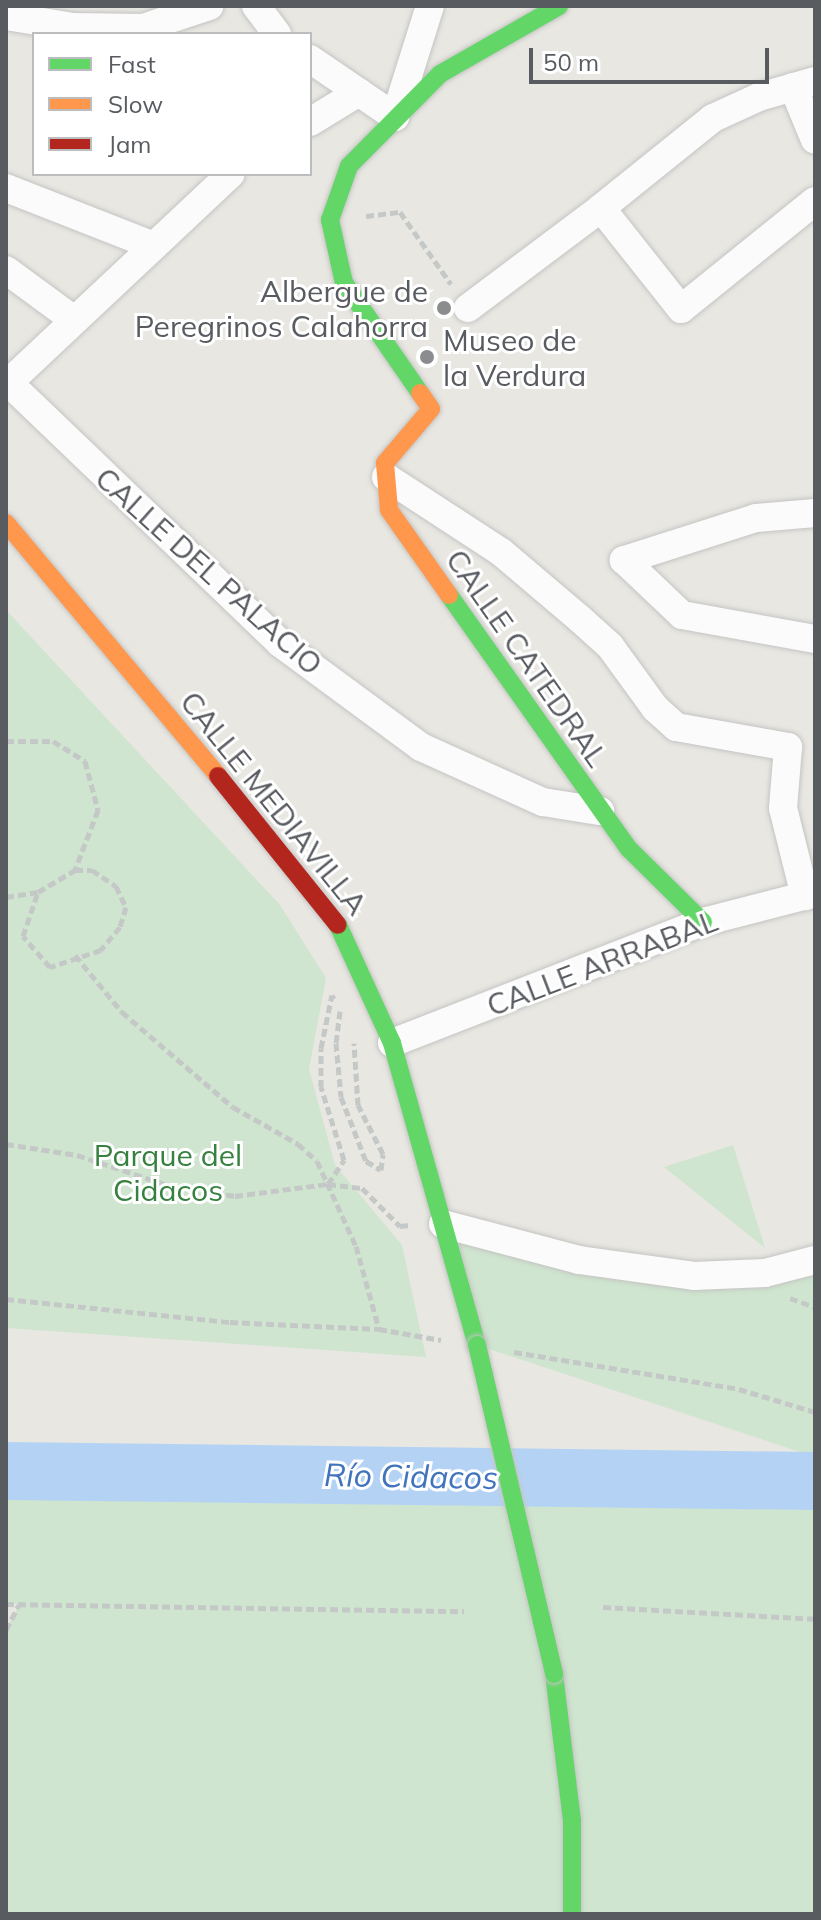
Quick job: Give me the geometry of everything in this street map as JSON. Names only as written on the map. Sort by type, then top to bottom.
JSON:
[{"type":"street","points":[[6,16],[42,13],[143,28],[209,6]]},
{"type":"street","points":[[256,6],[276,32]]},
{"type":"street","points":[[395,117],[430,6]]},
{"type":"street","points":[[559,6],[440,74],[349,166],[330,220],[344,283],[431,409],[385,463],[386,477],[501,552],[580,619],[610,646],[655,708],[676,727],[788,747],[783,808],[810,894]]},
{"type":"street","points":[[312,60],[395,117]]},
{"type":"street","points":[[468,308],[601,208],[713,118],[804,84],[815,140]]},
{"type":"street","points":[[312,121],[359,92]]},
{"type":"street","points":[[7,383],[229,176]]},
{"type":"street","points":[[6,188],[154,246]]},
{"type":"street","points":[[601,208],[681,309],[815,201]]},
{"type":"street","points":[[6,270],[74,320]]},
{"type":"street","name":"CALLE DEL PALACIO","points":[[7,383],[280,643],[408,738],[543,802],[600,811]]},
{"type":"street","name":"CALLE CATEDRAL","points":[[386,477],[389,510],[600,811],[629,849],[703,922]]},
{"type":"street","points":[[815,513],[756,518],[624,560],[682,615],[815,639]]},
{"type":"street","name":"CALLE MEDIAVILLA","points":[[9,531],[316,893],[349,941],[392,1043],[477,1345],[554,1674],[572,1821],[572,1914]]},
{"type":"street","name":"CALLE ARRABAL","points":[[392,1043],[703,922],[810,894]]},
{"type":"street","points":[[443,1224],[579,1260],[694,1276],[765,1273],[815,1260]]},
{"type":"path","points":[[330,220],[400,212],[468,308]]},
{"type":"path","points":[[6,741],[53,741],[85,761],[98,810],[75,870]]},
{"type":"path","points":[[6,897],[38,892],[75,870],[92,870],[116,886],[126,907],[120,927],[101,950],[75,955],[50,967],[23,936],[38,892]]},
{"type":"path","points":[[75,955],[122,1012],[233,1107],[298,1144],[317,1161],[356,1246],[379,1329]]},
{"type":"path","points":[[328,1184],[344,1160],[321,1087],[321,1048],[332,995],[341,1011],[336,1043],[341,1097],[366,1161],[381,1170],[383,1154],[358,1105],[354,1036]]},
{"type":"path","points":[[6,1144],[77,1155],[167,1185],[235,1196],[328,1184],[362,1188],[400,1226]]},
{"type":"path","points":[[6,1299],[230,1322],[379,1329],[457,1342]]},
{"type":"path","points":[[504,1350],[739,1389],[815,1412]]},
{"type":"path","points":[[6,1604],[464,1611]]},
{"type":"path","points":[[6,1630],[19,1605]]},
{"type":"path","points":[[603,1607],[815,1619]]},
{"type":"green space","name":"Parque del Cidacos","points":[[6,610],[280,905],[326,978],[309,1069],[335,1165],[402,1245],[426,1357],[6,1328]]},
{"type":"green space","points":[[733,1145],[765,1248],[664,1167]]},
{"type":"green space","points":[[443,1224],[759,1287],[815,1273],[815,1457],[477,1345]]},
{"type":"green space","points":[[6,1471],[815,1481],[815,1914],[6,1914],[6,1630],[19,1605],[6,1601]]},
{"type":"waterway","name":"Río Cidacos","points":[[6,1471],[815,1481]]},
{"type":"traffic: fast","points":[[420,393],[344,283],[330,220],[349,166],[440,74],[559,6]]},
{"type":"traffic: fast","points":[[449,595],[629,849],[703,922]]},
{"type":"traffic: fast","points":[[338,925],[392,1043],[477,1345]]},
{"type":"traffic: fast","points":[[477,1345],[554,1674]]},
{"type":"traffic: fast","points":[[554,1674],[572,1821],[572,1914]]},
{"type":"traffic: slow","points":[[420,393],[431,409],[385,463],[389,510],[449,595]]},
{"type":"traffic: slow","points":[[6,523],[218,776]]},
{"type":"traffic: jam","points":[[218,776],[338,925]]},
{"type":"place","name":"Albergue de Peregrinos Calahorra","points":[[444,308]]},
{"type":"place","name":"Museo de la Verdura","points":[[427,357]]}]
